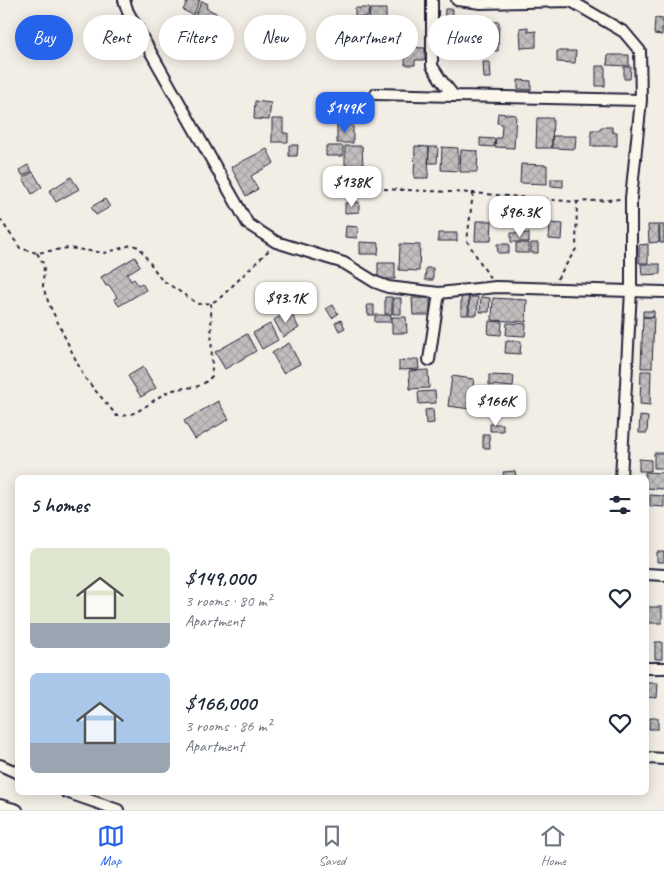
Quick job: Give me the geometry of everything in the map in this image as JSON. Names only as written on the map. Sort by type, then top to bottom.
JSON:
[{"type":"street","points":[[124,0],[128,12],[248,224],[276,242],[344,263],[375,282],[388,287],[439,293],[496,287],[664,292]]},
{"type":"street","points":[[432,0],[432,66],[440,80],[454,96]]},
{"type":"street","points":[[457,0],[571,1],[624,32],[640,51],[641,100],[631,198],[631,290],[621,475]]},
{"type":"street","points":[[376,94],[641,100]]},
{"type":"street","points":[[429,360],[439,293]]},
{"type":"street","points":[[649,574],[664,575]]},
{"type":"street","points":[[649,668],[664,668]]},
{"type":"street","points":[[649,758],[664,758]]},
{"type":"street","points":[[0,765],[15,772]]},
{"type":"street","points":[[75,795],[118,810]]},
{"type":"street","points":[[0,805],[17,810]]},
{"type":"path","points":[[360,188],[473,193],[577,202],[631,198]]},
{"type":"path","points":[[473,193],[467,241],[496,287]]},
{"type":"path","points":[[550,290],[576,249],[577,202]]},
{"type":"path","points":[[0,219],[20,248],[37,253],[68,248],[105,253],[130,245],[139,247],[161,279],[198,304],[211,303],[220,299],[276,242]]},
{"type":"path","points":[[37,253],[44,265],[43,287],[84,377],[117,416],[129,416],[172,390],[202,386],[212,376],[211,303]]},
{"type":"building","points":[[188,0],[200,0],[193,15],[183,10]]},
{"type":"building","points":[[202,1],[208,4],[206,8],[216,13],[215,15],[195,15]]},
{"type":"building","points":[[355,8],[369,8],[368,15],[355,15]]},
{"type":"building","points":[[370,9],[386,9],[386,15],[370,15]]},
{"type":"building","points":[[445,9],[453,9],[453,15],[445,15]]},
{"type":"building","points":[[655,18],[663,19],[662,35],[654,34]]},
{"type":"building","points":[[528,27],[528,32],[536,31],[536,47],[521,48],[520,28]]},
{"type":"building","points":[[418,48],[425,48],[425,60],[418,60]]},
{"type":"building","points":[[557,51],[576,51],[575,63],[557,62]]},
{"type":"building","points":[[608,55],[629,55],[629,66],[607,65]]},
{"type":"building","points":[[405,60],[415,60],[415,65],[405,65]]},
{"type":"building","points":[[483,62],[490,62],[491,78],[484,78]]},
{"type":"building","points":[[596,66],[605,66],[605,86],[596,86]]},
{"type":"building","points":[[624,67],[631,67],[630,79],[624,79]]},
{"type":"building","points":[[518,80],[531,81],[531,90],[518,89]]},
{"type":"building","points":[[255,101],[271,103],[269,120],[254,119]]},
{"type":"building","points":[[498,113],[516,115],[514,148],[495,147],[496,138],[501,138],[502,124],[497,123]]},
{"type":"building","points":[[537,118],[553,118],[552,148],[536,148]]},
{"type":"building","points":[[272,119],[283,119],[283,133],[288,133],[288,142],[272,142]]},
{"type":"building","points":[[337,125],[353,125],[353,143],[337,143]]},
{"type":"building","points":[[601,127],[612,127],[612,132],[617,132],[617,146],[591,146],[591,130],[600,130]]},
{"type":"building","points":[[552,136],[576,136],[575,149],[552,148]]},
{"type":"building","points":[[480,138],[495,139],[494,147],[480,146]]},
{"type":"building","points":[[289,145],[298,145],[297,156],[289,156]]},
{"type":"building","points":[[326,146],[343,146],[343,156],[326,156]]},
{"type":"building","points":[[345,146],[362,146],[363,165],[345,165]]},
{"type":"building","points":[[415,146],[429,147],[428,178],[414,178]]},
{"type":"building","points":[[429,147],[438,147],[437,163],[428,163]]},
{"type":"building","points":[[442,147],[458,148],[458,171],[441,170]]},
{"type":"building","points":[[267,149],[274,163],[251,176],[258,189],[246,196],[231,167]]},
{"type":"building","points":[[461,150],[478,151],[477,172],[460,172]]},
{"type":"building","points":[[521,164],[547,165],[547,184],[520,183]]},
{"type":"building","points":[[28,165],[32,171],[23,176],[19,170]]},
{"type":"building","points":[[33,172],[42,187],[32,194],[23,178]]},
{"type":"building","points":[[71,177],[79,189],[56,202],[49,191]]},
{"type":"building","points":[[551,179],[563,179],[563,187],[551,186]]},
{"type":"building","points":[[105,199],[110,207],[96,215],[91,207]]},
{"type":"building","points":[[359,202],[359,212],[345,213],[345,203]]},
{"type":"building","points":[[476,221],[492,221],[491,241],[475,241]]},
{"type":"building","points":[[550,223],[563,224],[562,240],[549,239]]},
{"type":"building","points":[[648,225],[659,225],[659,242],[649,243]]},
{"type":"building","points":[[659,225],[664,225],[664,243],[660,243]]},
{"type":"building","points":[[346,226],[358,227],[357,238],[345,237]]},
{"type":"building","points":[[438,233],[457,233],[457,241],[438,241]]},
{"type":"building","points":[[511,233],[529,233],[529,242],[511,242]]},
{"type":"building","points":[[360,242],[379,243],[378,254],[360,254]]},
{"type":"building","points":[[516,243],[529,243],[529,253],[516,253]]},
{"type":"building","points":[[531,243],[538,243],[538,253],[531,253]]},
{"type":"building","points":[[400,244],[420,245],[419,271],[399,270]]},
{"type":"building","points":[[497,244],[509,244],[509,253],[498,253]]},
{"type":"building","points":[[648,244],[648,263],[639,263],[639,245]]},
{"type":"building","points":[[135,257],[140,266],[127,274],[131,281],[134,279],[138,285],[142,283],[146,290],[119,306],[114,299],[117,297],[109,285],[106,286],[101,277]]},
{"type":"building","points":[[378,263],[395,263],[395,279],[378,279]]},
{"type":"building","points":[[641,264],[660,264],[660,274],[642,275]]},
{"type":"building","points":[[426,268],[433,268],[433,280],[425,280]]},
{"type":"building","points":[[461,296],[469,297],[468,315],[461,315]]},
{"type":"building","points":[[385,297],[392,297],[392,314],[385,314]]},
{"type":"building","points":[[469,297],[478,297],[477,315],[469,315]]},
{"type":"building","points":[[481,297],[490,298],[489,312],[480,312]]},
{"type":"building","points":[[393,298],[401,298],[401,314],[393,314]]},
{"type":"building","points":[[412,298],[430,298],[430,315],[413,315]]},
{"type":"building","points":[[493,298],[527,300],[526,322],[492,320]]},
{"type":"building","points":[[333,305],[338,314],[332,318],[326,308]]},
{"type":"building","points":[[367,305],[374,305],[374,315],[368,315]]},
{"type":"building","points":[[290,311],[299,328],[283,337],[274,320]]},
{"type":"building","points":[[643,311],[654,311],[654,317],[643,317]]},
{"type":"building","points":[[375,315],[391,315],[391,322],[375,322]]},
{"type":"building","points":[[392,317],[406,317],[407,333],[392,333]]},
{"type":"building","points":[[643,317],[654,317],[652,368],[641,368]]},
{"type":"building","points":[[341,320],[345,328],[339,331],[335,323]]},
{"type":"building","points":[[489,321],[502,322],[501,335],[488,334]]},
{"type":"building","points":[[507,323],[526,324],[525,336],[506,335]]},
{"type":"building","points":[[270,324],[278,340],[262,349],[253,333]]},
{"type":"building","points":[[247,334],[256,351],[225,369],[215,352]]},
{"type":"building","points":[[506,341],[521,341],[520,354],[505,353]]},
{"type":"building","points":[[289,343],[300,364],[283,373],[272,353]]},
{"type":"building","points":[[418,359],[419,369],[399,370],[399,361]]},
{"type":"building","points":[[143,367],[156,388],[141,397],[128,376]]},
{"type":"building","points":[[428,370],[429,388],[410,389],[409,371]]},
{"type":"building","points":[[641,371],[651,371],[650,405],[640,404]]},
{"type":"building","points":[[489,375],[514,376],[513,387],[489,385]]},
{"type":"building","points":[[452,376],[474,379],[470,409],[448,406]]},
{"type":"building","points":[[435,391],[436,403],[419,404],[418,392]]},
{"type":"building","points":[[218,401],[229,419],[195,439],[184,421]]},
{"type":"building","points":[[433,409],[434,423],[426,424],[425,410]]},
{"type":"building","points":[[640,416],[648,417],[647,433],[639,433]]},
{"type":"building","points":[[490,424],[503,424],[503,431],[490,431]]},
{"type":"building","points":[[483,434],[489,434],[490,448],[483,448]]},
{"type":"building","points":[[654,453],[664,453],[664,468],[654,468]]},
{"type":"building","points":[[639,459],[651,460],[651,471],[639,471]]},
{"type":"building","points":[[515,471],[516,475],[504,475],[503,472]]},
{"type":"building","points":[[645,472],[664,473],[664,489],[649,488],[649,475],[645,475]]},
{"type":"building","points":[[650,495],[664,496],[664,507],[650,506]]},
{"type":"building","points":[[657,552],[664,552],[664,562],[657,562]]},
{"type":"building","points":[[649,607],[662,607],[662,623],[649,623]]},
{"type":"building","points":[[655,642],[662,642],[662,659],[655,659]]},
{"type":"building","points":[[649,683],[658,683],[657,698],[649,697]]},
{"type":"building","points":[[650,718],[658,718],[658,729],[649,729]]}]
